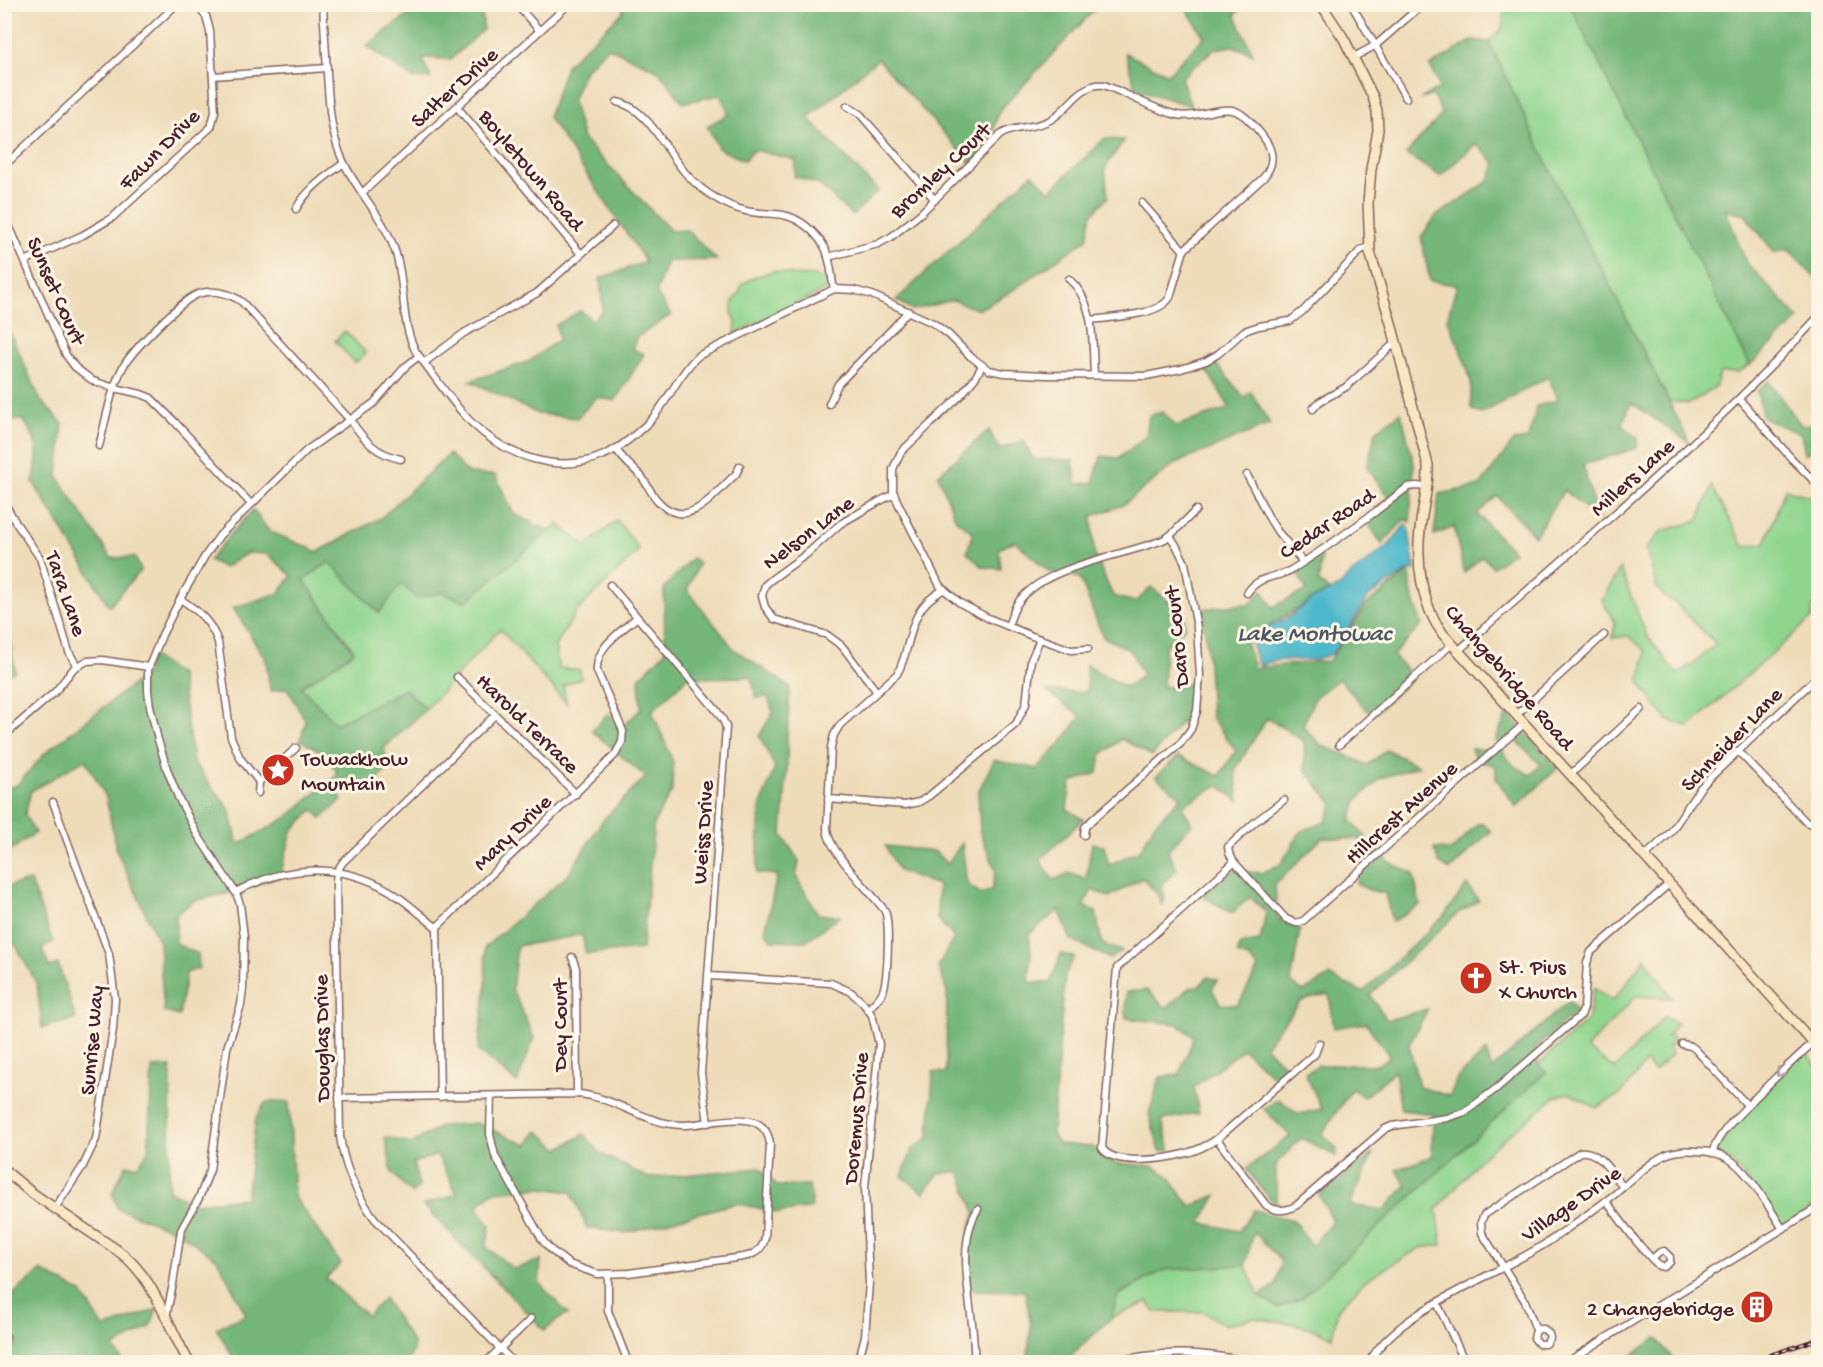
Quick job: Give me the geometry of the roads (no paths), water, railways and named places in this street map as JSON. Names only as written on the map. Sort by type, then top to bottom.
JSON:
[{"type":"main road","name":"Changebridge Road","points":[[1321,4],[1354,57],[1373,97],[1378,119],[1369,188],[1370,246],[1428,466],[1428,487],[1419,532],[1424,594],[1431,615],[1443,634],[1816,1045]]},
{"type":"main road","points":[[4,1170],[26,1188],[130,1260],[149,1284],[189,1362]]},
{"type":"street","points":[[4,12],[13,4]]},
{"type":"street","points":[[4,166],[177,4]]},
{"type":"street","name":"Fawn Drive","points":[[25,261],[83,235],[112,218],[213,123],[215,116],[209,23],[196,4]]},
{"type":"street","points":[[323,4],[334,139],[344,164],[387,233],[396,254],[407,329],[412,343],[474,425],[514,452],[543,461],[573,463],[595,458],[616,449],[653,417],[698,356],[834,289],[854,290],[872,295],[908,311],[942,329],[989,370],[1004,373],[1146,376],[1206,361],[1218,354],[1244,331],[1286,322],[1299,315],[1356,254],[1370,246]]},
{"type":"street","points":[[516,4],[540,31]]},
{"type":"street","name":"Salter Drive","points":[[362,193],[569,4]]},
{"type":"street","points":[[1351,4],[1406,98]]},
{"type":"street","points":[[1354,57],[1376,45],[1422,4]]},
{"type":"street","points":[[213,76],[327,69]]},
{"type":"street","name":"Bromley Court","points":[[828,257],[885,241],[905,227],[935,200],[1003,133],[1049,121],[1082,92],[1095,84],[1104,85],[1181,116],[1228,110],[1236,111],[1248,118],[1268,143],[1272,154],[1269,169],[1263,178],[1184,251],[1170,297],[1166,303],[1153,310],[1091,320]]},
{"type":"street","points":[[617,102],[626,103],[647,121],[676,162],[697,186],[734,207],[756,213],[783,215],[797,220],[820,240],[828,257],[834,289]]},
{"type":"street","name":"Boyletown Road","points":[[457,106],[581,254]]},
{"type":"street","points":[[847,106],[861,114],[935,200]]},
{"type":"street","points":[[296,210],[302,198],[326,176],[344,164]]},
{"type":"street","points":[[1142,203],[1184,251]]},
{"type":"street","name":"Sunset Court","points":[[4,214],[70,361],[86,377],[151,398],[251,504]]},
{"type":"street","points":[[425,362],[464,333],[537,293],[613,226]]},
{"type":"street","points":[[1068,279],[1077,286],[1089,310],[1094,375]]},
{"type":"street","points":[[99,446],[123,367],[137,347],[186,302],[198,294],[218,292],[242,302],[379,453],[401,459]]},
{"type":"street","points":[[830,405],[838,384],[908,311]]},
{"type":"street","name":"Millers Lane","points":[[1340,746],[1622,508],[1740,400],[1818,317]]},
{"type":"street","points":[[1313,409],[1319,402],[1346,387],[1396,342]]},
{"type":"street","points":[[166,1318],[181,1230],[203,1191],[210,1170],[227,1048],[241,1005],[244,937],[240,904],[236,892],[192,826],[168,772],[150,706],[149,667],[162,634],[180,599],[211,546],[226,528],[307,450],[374,403],[405,367],[420,356]]},
{"type":"street","points":[[982,366],[960,396],[899,455],[892,476],[894,494],[944,590],[951,596],[973,611],[1040,639],[1071,650],[1089,649]]},
{"type":"street","points":[[1740,400],[1818,485]]},
{"type":"street","points":[[616,449],[624,461],[641,476],[658,502],[670,512],[677,514],[689,514],[699,508],[736,474],[740,466]]},
{"type":"street","points":[[1247,475],[1277,531],[1303,562]]},
{"type":"street","name":"Cedar Road","points":[[1247,593],[1253,584],[1280,575],[1303,562],[1405,489],[1416,486],[1428,487]]},
{"type":"street","name":"Nelson Lane","points":[[877,692],[850,654],[833,639],[819,632],[781,622],[771,616],[763,603],[763,592],[765,585],[808,553],[840,524],[894,494]]},
{"type":"street","name":"Tara Lane","points":[[4,502],[40,558],[69,652],[77,666]]},
{"type":"street","points":[[1008,626],[1022,598],[1033,588],[1062,572],[1155,543],[1170,536],[1196,510]]},
{"type":"street","name":"Daro Court","points":[[1084,835],[1085,827],[1093,819],[1180,744],[1191,729],[1197,711],[1200,675],[1197,628],[1185,563],[1170,536]]},
{"type":"street","name":"Weiss Drive","points":[[610,585],[717,711],[726,727],[701,1073],[708,1123]]},
{"type":"street","points":[[709,976],[831,983],[851,992],[868,1008],[880,996],[885,985],[888,918],[876,899],[830,843],[827,832],[831,747],[836,732],[845,720],[892,679],[901,667],[920,612],[929,600],[944,590]]},
{"type":"street","points":[[180,599],[201,613],[216,635],[231,737],[240,758],[259,782]]},
{"type":"street","name":"Mary Drive","points":[[437,928],[615,755],[622,742],[623,730],[597,671],[597,664],[602,650],[637,617]]},
{"type":"street","points":[[1516,715],[1604,635]]},
{"type":"street","points":[[828,800],[905,805],[919,802],[929,796],[1016,724],[1026,704],[1031,660],[1040,639]]},
{"type":"street","points":[[4,736],[55,692],[68,673],[77,666],[102,660],[149,667]]},
{"type":"street","name":"Schneider Lane","points":[[1644,857],[1670,833],[1701,787],[1812,682],[1818,673]]},
{"type":"street","name":"Harold Terrace","points":[[457,677],[576,794]]},
{"type":"street","points":[[1570,775],[1641,709]]},
{"type":"street","points":[[337,871],[343,862],[495,715]]},
{"type":"street","name":"Hillcrest Avenue","points":[[1234,862],[1286,919],[1293,923],[1303,921],[1524,724]]},
{"type":"street","points":[[258,793],[259,782],[296,748]]},
{"type":"street","points":[[1738,751],[1806,822],[1818,827]]},
{"type":"street","points":[[1284,800],[1228,847],[1234,862],[1117,968],[1102,1148],[1105,1153],[1113,1157],[1140,1160],[1163,1158],[1203,1148],[1217,1139],[1315,1054],[1319,1043]]},
{"type":"street","name":"Sunrise Way","points":[[53,802],[109,954],[115,999],[113,1029],[96,1139],[83,1166],[55,1208]]},
{"type":"street","points":[[236,892],[257,881],[285,873],[303,871],[350,873],[389,891],[437,928],[440,1097]]},
{"type":"street","name":"Douglas Drive","points":[[337,871],[340,1137],[352,1182],[366,1208],[375,1219],[513,1362]]},
{"type":"street","points":[[1217,1139],[1266,1205],[1272,1209],[1283,1210],[1297,1205],[1392,1126],[1447,1118],[1465,1112],[1497,1088],[1581,1014],[1584,1008],[1587,963],[1591,952],[1669,884]]},
{"type":"street","name":"Dey Court","points":[[572,957],[576,968],[577,1094]]},
{"type":"street","name":"Doremus Drive","points":[[854,1362],[861,1351],[865,1336],[869,1283],[865,1186],[879,1044],[868,1008]]},
{"type":"street","points":[[1682,1044],[1695,1049],[1748,1106]]},
{"type":"street","points":[[1712,1154],[1719,1138],[1748,1106],[1782,1071],[1816,1045]]},
{"type":"street","points":[[339,1098],[577,1094],[601,1099],[670,1124],[750,1120],[758,1123],[768,1134],[770,1144],[763,1245],[755,1253],[743,1257],[608,1275],[590,1273],[569,1264],[543,1241],[495,1156],[490,1134],[491,1096]]},
{"type":"street","name":"Village Drive","points":[[1369,1362],[1394,1332],[1437,1303],[1505,1268],[1546,1243],[1606,1201],[1656,1161],[1669,1154],[1695,1150],[1728,1158],[1747,1176],[1783,1229]]},
{"type":"street","points":[[1536,1330],[1529,1308],[1481,1230],[1482,1219],[1493,1209],[1574,1155],[1584,1151],[1595,1154],[1623,1187]]},
{"type":"street","points":[[1606,1201],[1652,1258]]},
{"type":"street","points":[[1566,1362],[1818,1208]]},
{"type":"street","points":[[974,1362],[967,1260],[971,1219],[978,1209]]},
{"type":"street","points":[[608,1275],[608,1311],[628,1362]]},
{"type":"street","points":[[1437,1303],[1465,1362]]},
{"type":"street","points":[[486,1362],[531,1319]]},
{"type":"street","points":[[1176,1354],[1177,1362]]},
{"type":"street","points":[[1113,1362],[1176,1354],[1198,1354],[1248,1362]]},
{"type":"water","name":"Lake Montowac","points":[[1405,525],[1408,525],[1415,570],[1407,572],[1369,596],[1332,654],[1316,660],[1280,660],[1260,666],[1251,641],[1313,599],[1339,587],[1350,575],[1389,545]]},
{"type":"railway","points":[[1749,1362],[1818,1339]]},
{"type":"place","name":"Towackhow Mountain","points":[[278,770]]},
{"type":"place","name":"St. Pius X Church","points":[[1476,978]]},
{"type":"place","name":"2 Changebridge","points":[[1757,1307]]}]
